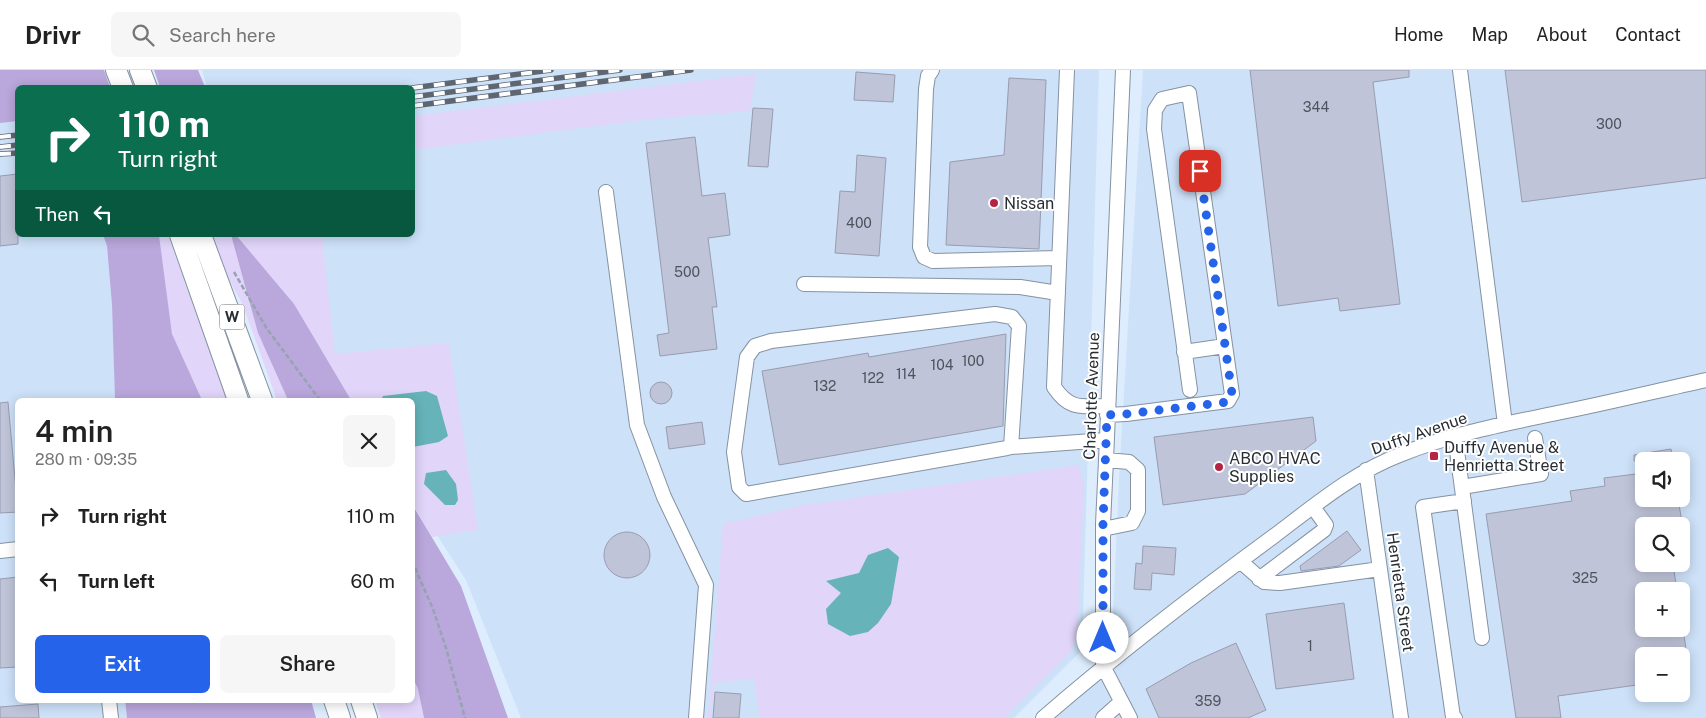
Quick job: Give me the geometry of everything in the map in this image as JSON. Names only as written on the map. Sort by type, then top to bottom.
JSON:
[{"type":"highway","points":[[140,70],[146,85]]},
{"type":"highway","name":"W","points":[[181,237],[237,398]]},
{"type":"highway","name":"W","points":[[203,237],[261,398]]},
{"type":"highway","points":[[335,703],[340,718]]},
{"type":"highway","points":[[362,703],[367,718]]},
{"type":"street","points":[[932,70],[928,76],[926,89],[920,247],[924,257],[933,261],[1060,258]]},
{"type":"street","points":[[1067,70],[1054,387],[1060,397],[1073,406],[1126,414],[1228,402],[1232,394],[1189,93],[1162,99],[1155,110],[1154,129],[1190,390]]},
{"type":"street","name":"Charlotte Avenue","points":[[1123,70],[1103,529],[1103,666],[1130,718]]},
{"type":"street","points":[[1460,70],[1505,424]]},
{"type":"street","points":[[606,192],[637,425],[664,497],[706,585],[696,718]]},
{"type":"street","points":[[804,284],[1020,287],[1058,293]]},
{"type":"street","points":[[1012,447],[1019,326],[1012,317],[995,314],[771,341],[755,346],[747,357],[734,452],[739,487],[746,494],[1012,447],[1106,440]]},
{"type":"street","points":[[1184,352],[1225,346]]},
{"type":"street","name":"Duffy Avenue","points":[[1043,718],[1144,633],[1178,610],[1240,561],[1366,470],[1402,454],[1455,436],[1706,380]]},
{"type":"street","points":[[1455,436],[1482,638]]},
{"type":"street","points":[[1462,487],[1541,474],[1535,438]]},
{"type":"street","points":[[1103,529],[1132,524],[1138,511],[1138,470],[1129,462],[1106,460]]},
{"type":"street","name":"Henrietta Street","points":[[1366,470],[1401,718]]},
{"type":"street","points":[[1455,718],[1453,717],[1423,507],[1464,501]]},
{"type":"street","points":[[1259,579],[1324,530],[1326,525],[1313,507]]},
{"type":"street","points":[[0,551],[15,549]]},
{"type":"street","points":[[1240,561],[1264,582],[1280,583],[1380,569]]},
{"type":"street","points":[[1103,718],[1121,702]]},
{"type":"street","points":[[109,703],[111,718]]},
{"type":"path","points":[[231,268],[267,329],[319,398]]},
{"type":"path","points":[[415,568],[433,610],[446,648],[465,718]]},
{"type":"shaded area","points":[[0,70],[104,70],[109,85],[15,85],[15,121],[0,123]]},
{"type":"shaded area","points":[[154,70],[198,70],[204,85],[159,85]]},
{"type":"shaded area","points":[[202,70],[1099,70],[1082,650],[1014,718],[521,718],[466,580],[415,501],[415,398],[347,398],[241,237],[415,237],[415,85],[206,85]]},
{"type":"shaded area","points":[[1143,70],[1706,70],[1706,718],[1054,718],[1111,662],[1119,479]]},
{"type":"shaded area","points":[[756,74],[750,111],[650,119],[415,150],[415,116]]},
{"type":"shaded area","points":[[15,118],[15,237],[104,237],[107,246],[112,305],[115,398],[15,398],[15,703],[125,703],[127,718],[0,718],[0,121]]},
{"type":"shaded area","points":[[104,237],[159,237],[172,334],[201,398],[115,398],[112,305],[107,246]]},
{"type":"shaded area","points":[[159,237],[169,237],[226,398],[201,398],[172,335]]},
{"type":"shaded area","points":[[212,237],[232,237],[258,333],[287,398],[276,398],[242,303],[224,271]]},
{"type":"shaded area","points":[[232,237],[238,237],[294,304],[350,398],[287,398],[258,333]]},
{"type":"shaded area","points":[[238,237],[322,237],[335,354],[449,343],[478,530],[432,537],[415,507],[415,398],[350,398],[294,304]]},
{"type":"shaded area","points":[[426,391],[437,396],[448,436],[439,442],[415,447],[415,398],[382,398],[383,396]]},
{"type":"shaded area","points":[[1079,465],[1084,487],[1077,638],[1068,655],[1004,718],[760,718],[754,678],[714,683],[711,718],[708,718],[723,524],[798,506]]},
{"type":"shaded area","points":[[446,470],[456,484],[458,500],[455,505],[445,505],[424,484],[426,473]]},
{"type":"shaded area","points":[[415,509],[461,586],[508,718],[424,718],[415,682]]},
{"type":"shaded area","points":[[888,548],[899,557],[891,604],[878,623],[868,632],[850,636],[828,624],[826,609],[841,593],[826,581],[859,573],[868,555]]},
{"type":"shaded area","points":[[415,682],[424,718],[381,718],[376,703],[415,703]]},
{"type":"shaded area","points":[[125,703],[312,703],[316,718],[127,718]]},
{"type":"building","points":[[1250,70],[1409,70],[1409,77],[1373,82],[1400,304],[1340,311],[1338,298],[1278,306]]},
{"type":"building","points":[[1505,70],[1706,70],[1706,178],[1522,202]]},
{"type":"building","points":[[856,72],[895,75],[893,102],[854,100]]},
{"type":"building","name":"Nissan","points":[[1009,78],[1046,80],[1039,249],[946,245],[950,162],[1004,155]]},
{"type":"building","points":[[753,108],[773,109],[768,167],[748,166]]},
{"type":"building","points":[[695,137],[702,196],[725,193],[730,235],[708,238],[717,307],[712,307],[717,349],[660,356],[657,335],[669,333],[646,143]]},
{"type":"building","points":[[857,155],[886,158],[879,256],[835,253],[840,191],[855,192]]},
{"type":"building","points":[[15,174],[15,237],[18,237],[18,244],[0,246],[0,176]]},
{"type":"building","points":[[1006,334],[1003,426],[779,465],[762,371],[868,353],[869,357]]},
{"type":"building","points":[[661,382],[669,385],[672,393],[669,401],[661,404],[653,401],[650,393],[653,385]]},
{"type":"building","points":[[8,402],[15,479],[15,512],[0,513],[0,403]]},
{"type":"building","name":"ABCO HVAC Supplies","points":[[1313,417],[1316,441],[1245,494],[1163,505],[1154,437]]},
{"type":"building","points":[[702,422],[705,444],[669,449],[666,427]]},
{"type":"building","points":[[1671,449],[1672,452],[1652,452]]},
{"type":"building","points":[[1635,474],[1635,507],[1679,507],[1681,517],[1635,517],[1635,572],[1674,572],[1676,582],[1635,582],[1635,637],[1684,637],[1686,647],[1635,647],[1635,685],[1558,696],[1561,718],[1516,718],[1486,514],[1572,501],[1570,491],[1605,486],[1604,478]]},
{"type":"building","points":[[1347,531],[1361,550],[1339,566],[1301,571],[1300,566]]},
{"type":"building","points":[[622,532],[632,532],[646,542],[650,555],[646,568],[640,574],[632,578],[622,578],[608,568],[604,560],[604,550],[614,536]]},
{"type":"building","points":[[1143,546],[1176,548],[1174,575],[1152,573],[1151,590],[1134,589],[1136,563],[1142,564]]},
{"type":"building","points":[[15,577],[15,667],[0,668],[0,579]]},
{"type":"building","points":[[1344,603],[1354,679],[1276,689],[1266,614]]},
{"type":"building","points":[[1236,643],[1266,710],[1248,718],[1159,718],[1146,689],[1191,663]]},
{"type":"building","points":[[715,692],[741,694],[739,718],[713,718]]},
{"type":"building","points":[[38,704],[39,718],[0,718],[0,707]]},
{"type":"railway","points":[[415,88],[551,70]]},
{"type":"railway","points":[[415,97],[620,70]]},
{"type":"railway","points":[[415,106],[691,70]]},
{"type":"railway","points":[[0,137],[15,135]]},
{"type":"railway","points":[[0,147],[15,145]]},
{"type":"railway","points":[[0,154],[15,153]]},
{"type":"place","name":"Nissan","points":[[994,203]]},
{"type":"place","name":"Duffy Avenue & Henrietta Street","points":[[1434,456]]},
{"type":"place","name":"ABCO HVAC Supplies","points":[[1219,467]]},
{"type":"route","points":[[1103,638],[1103,524],[1107,415],[1228,402],[1232,394],[1200,171]]}]
